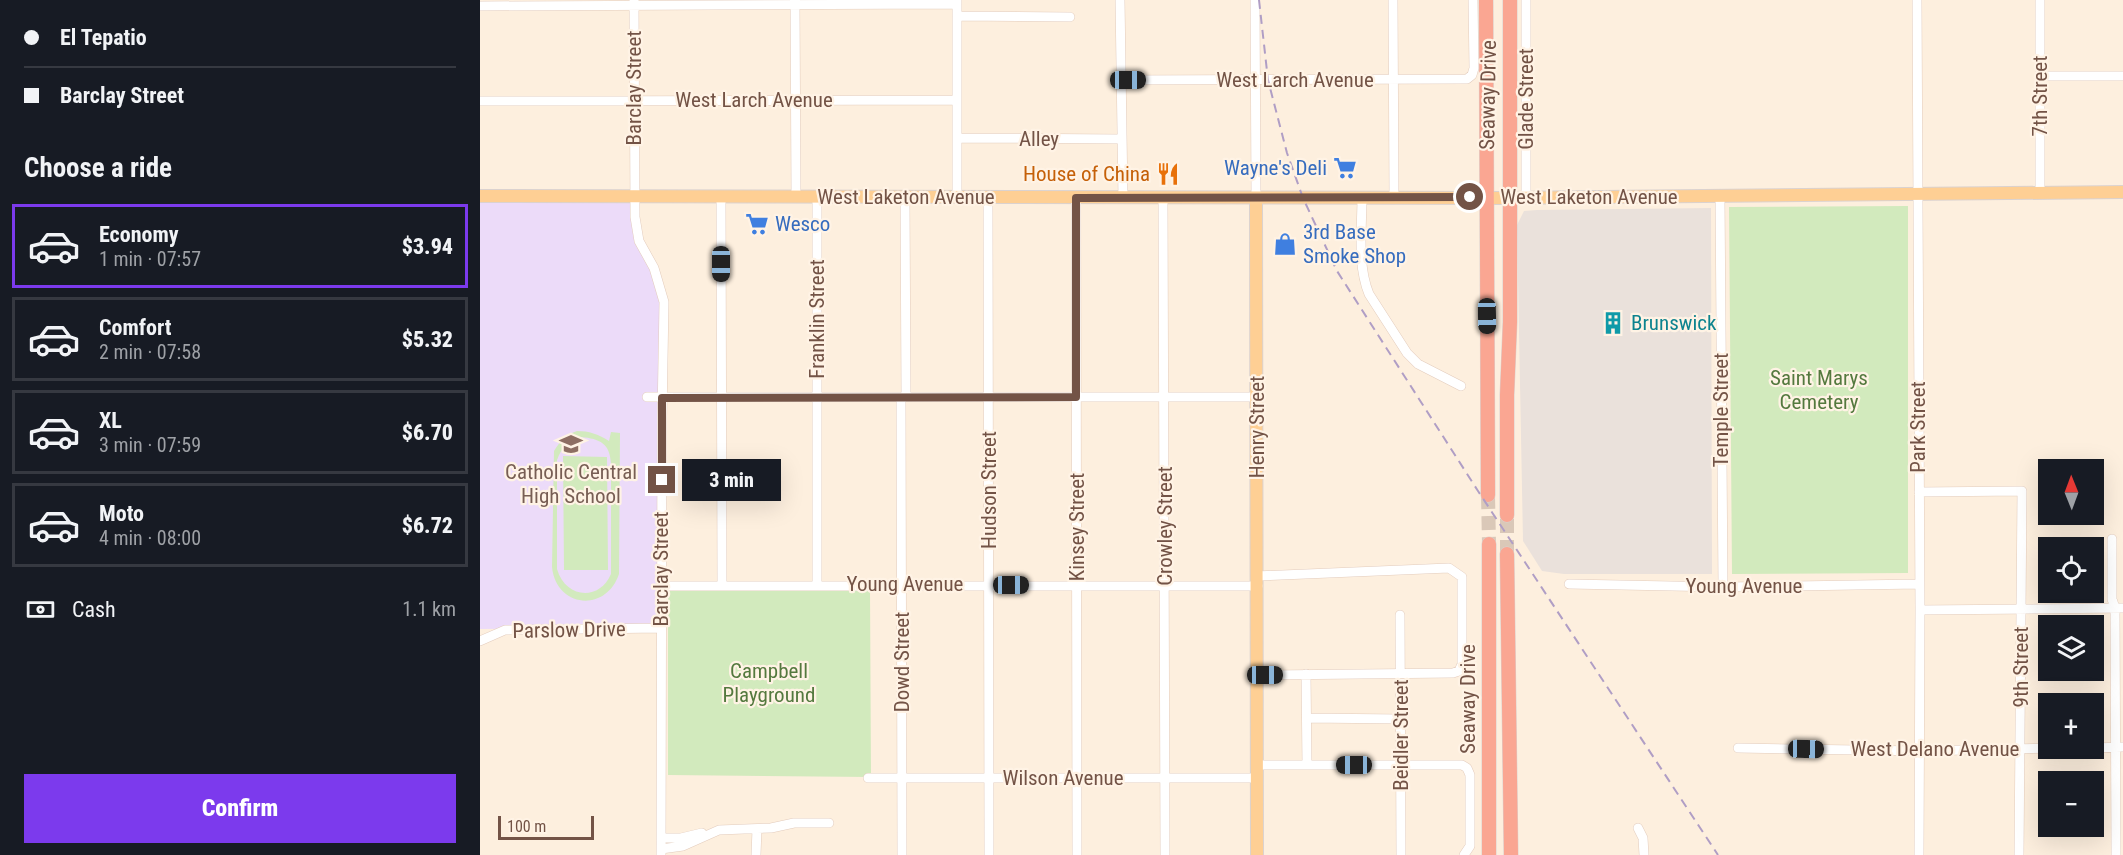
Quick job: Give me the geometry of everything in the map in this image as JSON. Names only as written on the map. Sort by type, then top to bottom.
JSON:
[{"type":"highway","name":"Seaway Drive","points":[[1486,0],[1488,495]]},
{"type":"highway","name":"Seaway Drive","points":[[1507,515],[1507,395],[1510,322],[1510,0]]},
{"type":"highway","points":[[1486,40],[1490,34],[1495,33],[1500,34],[1504,40],[1504,171],[1509,182]]},
{"type":"highway","points":[[1486,213],[1491,224],[1492,318],[1495,338],[1503,338],[1510,322]]},
{"type":"highway","name":"Seaway Drive","points":[[1489,544],[1489,855]]},
{"type":"highway","name":"Seaway Drive","points":[[1507,554],[1511,855]]},
{"type":"highway","points":[[1489,838],[1495,832],[1501,833],[1504,837],[1505,855]]},
{"type":"main road","name":"West Laketon Avenue","points":[[480,196],[1526,198],[2123,192]]},
{"type":"main road","name":"Henry Street","points":[[1256,198],[1257,855]]},
{"type":"street","points":[[1120,0],[1123,198]]},
{"type":"street","name":"Henry Street","points":[[1255,0],[1256,198]]},
{"type":"street","points":[[1393,0],[1394,197]]},
{"type":"street","name":"West Larch Avenue","points":[[1120,80],[1469,78],[1474,68],[1473,0]]},
{"type":"street","name":"Glade Street","points":[[1526,0],[1526,198]]},
{"type":"street","name":"Park Street","points":[[1917,0],[1919,855]]},
{"type":"street","name":"7th Street","points":[[2040,0],[2040,193]]},
{"type":"street","points":[[480,6],[634,2],[957,2],[960,16],[956,100],[957,197]]},
{"type":"street","name":"Barclay Street","points":[[634,2],[635,218],[639,241],[654,268],[664,302],[661,852]]},
{"type":"street","points":[[795,2],[796,196]]},
{"type":"street","points":[[960,16],[1070,17]]},
{"type":"street","points":[[2040,76],[2123,76]]},
{"type":"street","name":"West Larch Avenue","points":[[480,101],[956,100]]},
{"type":"street","name":"Alley","points":[[957,138],[1121,139]]},
{"type":"street","points":[[721,196],[722,584]]},
{"type":"street","name":"Franklin Street","points":[[817,197],[817,584]]},
{"type":"street","name":"Dowd Street","points":[[902,855],[905,197]]},
{"type":"street","name":"Hudson Street","points":[[988,197],[989,855]]},
{"type":"street","points":[[1362,197],[1363,265],[1365,286],[1369,294],[1412,359],[1461,386]]},
{"type":"street","name":"Temple Street","points":[[1720,197],[1723,587]]},
{"type":"street","name":"Kinsey Street","points":[[1076,198],[1077,855]]},
{"type":"street","name":"Crowley Street","points":[[1163,198],[1166,585],[1165,855]]},
{"type":"street","points":[[646,398],[1256,397]]},
{"type":"street","name":"9th Street","points":[[1919,492],[2022,491],[2019,855]]},
{"type":"street","points":[[2112,539],[2112,598],[2119,608],[2116,855]]},
{"type":"street","name":"Young Avenue","points":[[661,586],[722,584],[1166,585],[1449,568],[1457,572],[1462,578],[1462,664],[1459,671],[1400,673]]},
{"type":"street","name":"Young Avenue","points":[[1569,584],[1723,587],[1919,584]]},
{"type":"street","points":[[1920,610],[2119,608]]},
{"type":"street","name":"Beidler Street","points":[[1400,615],[1401,855]]},
{"type":"street","name":"Parslow Drive","points":[[480,641],[505,630],[661,628]]},
{"type":"street","points":[[1258,675],[1400,673]]},
{"type":"street","points":[[1306,674],[1307,765]]},
{"type":"street","points":[[1307,718],[1401,718]]},
{"type":"street","points":[[2104,748],[2119,747]]},
{"type":"street","name":"West Delano Avenue","points":[[1738,748],[1920,751],[2038,749]]},
{"type":"street","points":[[1258,765],[1458,765],[1467,768],[1470,775],[1470,841],[1465,854]]},
{"type":"street","name":"Wilson Avenue","points":[[868,778],[1257,778]]},
{"type":"street","points":[[661,838],[681,838],[731,829],[757,829],[794,823],[829,823]]},
{"type":"street","points":[[1638,828],[1643,838],[1644,855]]},
{"type":"street","points":[[756,855],[757,829]]},
{"type":"street","points":[[661,852],[683,846],[711,832]]},
{"type":"shaded area","name":"Catholic Central High School","points":[[480,196],[635,197],[635,218],[660,283],[661,628],[480,629]]},
{"type":"shaded area","points":[[1711,208],[1712,574],[1564,574],[1542,571],[1523,541],[1517,225],[1524,211]]},
{"type":"green space","name":"Saint Marys Cemetery","points":[[1908,206],[1908,573],[1732,574],[1729,207]]},
{"type":"green space","points":[[589,432],[609,441],[611,432],[620,433],[619,574],[613,587],[604,595],[593,600],[572,598],[562,591],[555,581],[552,567],[554,451],[564,439],[573,433]],"holes":[[[581,437],[603,443],[609,451],[611,574],[599,589],[582,593],[567,586],[557,569],[557,460],[569,442]]]},
{"type":"green space","points":[[563,456],[607,457],[608,570],[564,570]]},
{"type":"green space","name":"Campbell Playground","points":[[870,589],[871,777],[668,775],[668,590]]},
{"type":"tunnel","points":[[1488,495],[1489,544]]},
{"type":"tunnel","points":[[1507,515],[1507,554]]},
{"type":"railway","points":[[1259,0],[1268,80],[1287,153],[1303,198],[1337,271],[1478,491],[1718,855]]},
{"type":"place","name":"Wayne's Deli","points":[[1345,168]]},
{"type":"place","name":"House of China","points":[[1168,174]]},
{"type":"place","name":"Wesco","points":[[757,224]]},
{"type":"place","name":"3rd Base Smoke Shop","points":[[1285,244]]},
{"type":"place","name":"Brunswick","points":[[1613,323]]},
{"type":"place","name":"Catholic Central High School","points":[[571,444]]},
{"type":"route","points":[[662,480],[662,398],[1076,397],[1076,198],[1470,197]]}]
